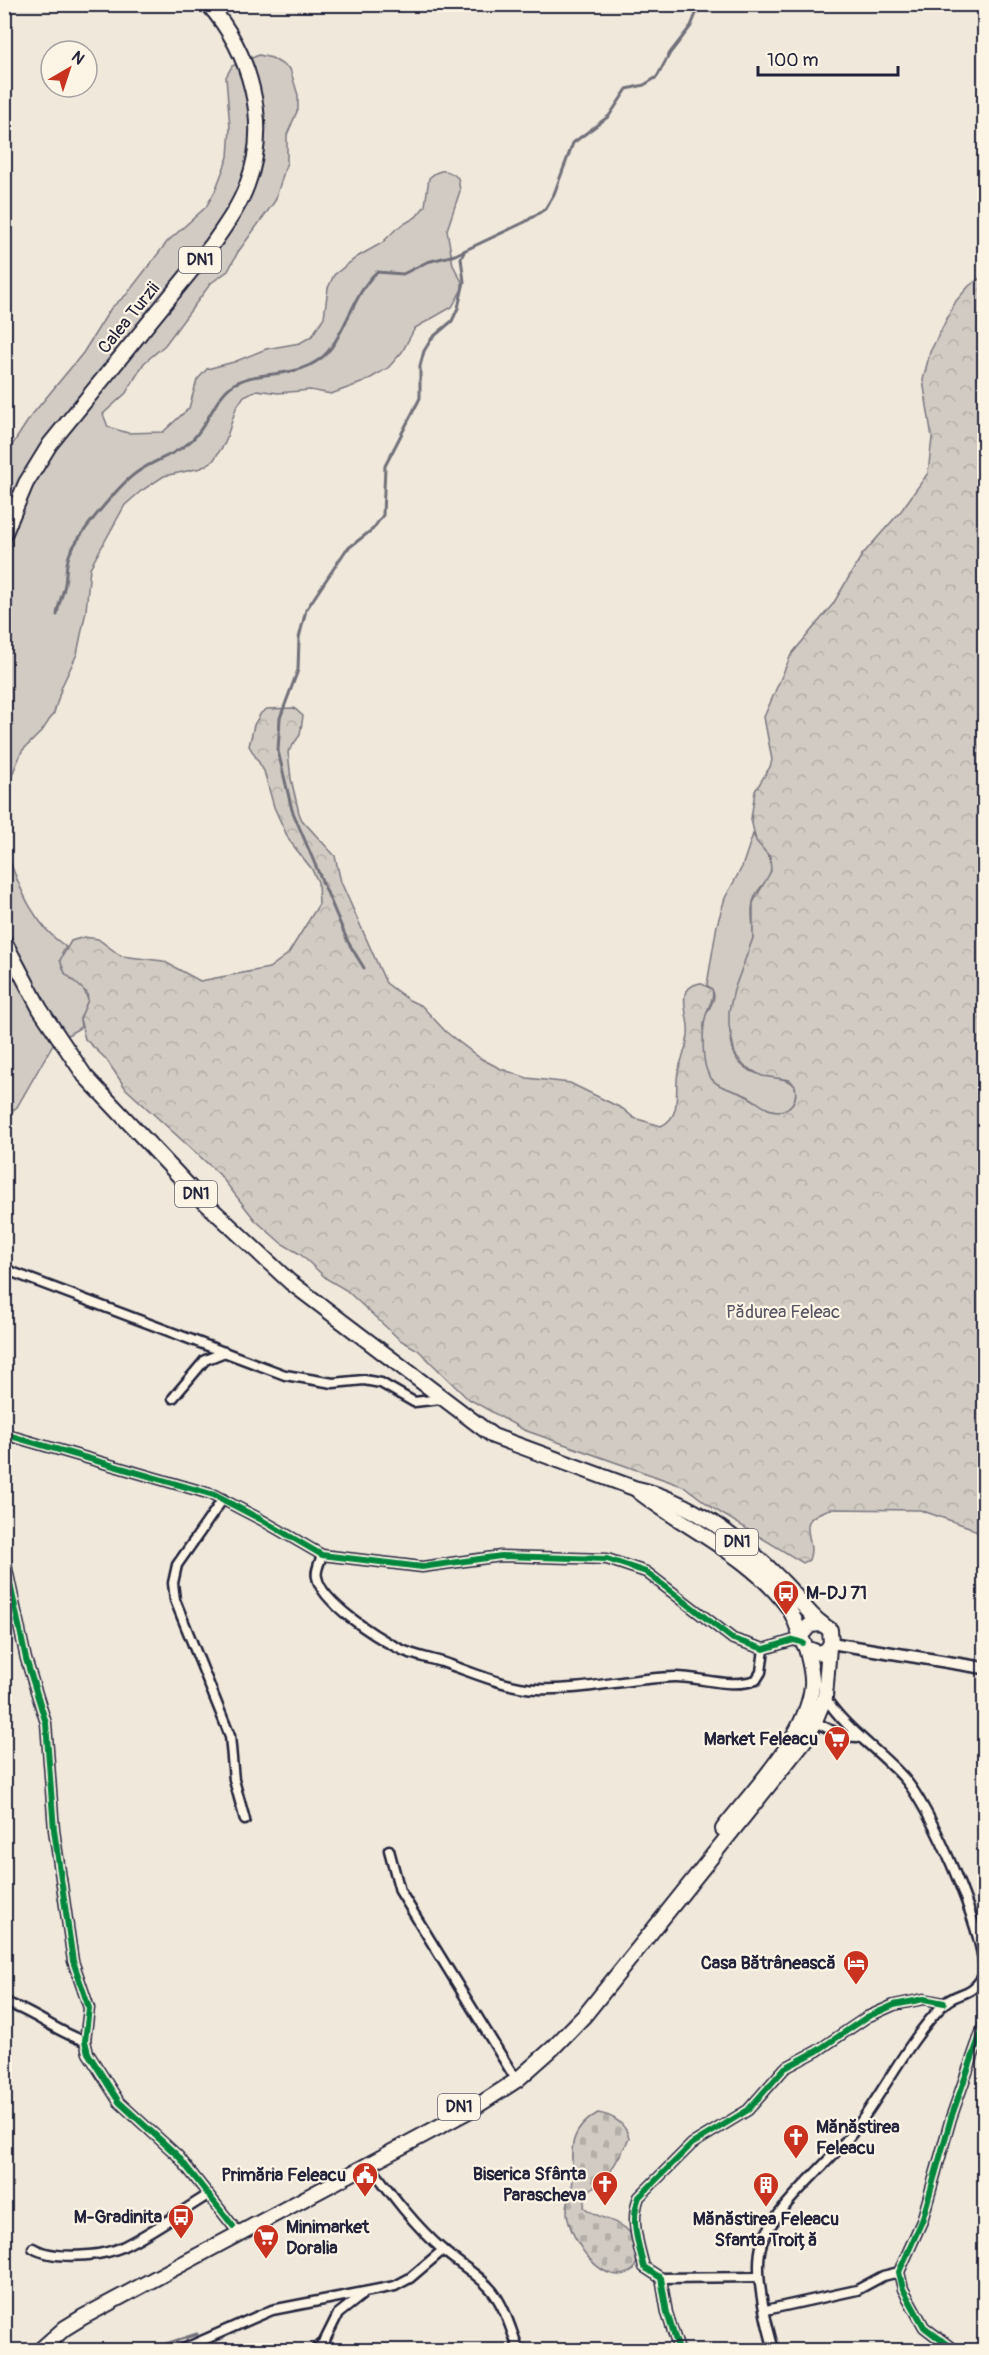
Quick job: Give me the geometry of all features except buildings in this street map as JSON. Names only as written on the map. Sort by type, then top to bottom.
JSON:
[{"type":"main road","name":"Calea Turzii","points":[[4,535],[26,483],[55,438],[212,245],[247,185],[256,143],[254,98],[239,49],[208,4]]},
{"type":"main road","name":"DN1","points":[[4,941],[61,1044],[132,1129],[198,1196],[290,1282],[474,1424],[507,1443],[634,1488],[658,1493],[674,1501],[743,1546],[778,1577],[805,1610],[830,1630],[825,1697],[815,1724],[585,2015],[553,2049],[495,2095],[83,2317],[65,2328],[40,2350]]},
{"type":"main road","name":"DN1","points":[[28,2350],[62,2320],[80,2308],[470,2101],[512,2073],[546,2044],[579,2009],[780,1755],[807,1708],[812,1683],[804,1642],[786,1605],[753,1571],[721,1546],[634,1488]]},
{"type":"main road","points":[[822,1624],[810,1625],[804,1642],[819,1653],[830,1645]]},
{"type":"street","points":[[4,1269],[285,1375],[333,1383],[364,1380],[381,1383],[414,1402],[441,1399]]},
{"type":"street","points":[[173,1398],[205,1360],[225,1352]]},
{"type":"street","points":[[4,1434],[223,1499],[322,1555],[422,1567],[501,1556],[607,1559],[646,1572],[733,1639],[764,1649],[794,1640],[804,1642]]},
{"type":"street","points":[[223,1499],[177,1565],[172,1582],[176,1600],[230,1736],[234,1780],[245,1820]]},
{"type":"street","points":[[322,1555],[316,1576],[320,1587],[329,1599],[364,1626],[398,1648],[515,1685],[536,1689],[571,1689],[645,1677],[693,1677],[736,1684],[748,1683],[756,1680],[760,1672],[764,1649]]},
{"type":"street","points":[[4,1556],[26,1659],[46,1723],[54,1830],[73,1961],[89,2008],[85,2041],[88,2053],[119,2102],[178,2156],[233,2226]]},
{"type":"street","points":[[830,1645],[984,1668]]},
{"type":"street","points":[[759,2277],[661,2278],[644,2267],[635,2231],[635,2208],[639,2197],[666,2167],[692,2144],[748,2110],[784,2068],[817,2051],[867,2017],[894,2005],[924,1999],[944,2002],[981,1988],[984,1972],[984,1958],[974,1917],[922,1806],[906,1780],[884,1757],[857,1737],[825,1697]]},
{"type":"street","points":[[807,1708],[815,1724],[843,1736],[857,1737]]},
{"type":"street","points":[[389,1850],[400,1891],[512,2073]]},
{"type":"street","points":[[4,2002],[25,2010],[65,2035],[85,2041]]},
{"type":"street","points":[[774,2350],[759,2277],[761,2246],[770,2226],[854,2131],[893,2070],[944,2002]]},
{"type":"street","points":[[954,2350],[924,2327],[903,2289],[899,2272],[922,2221],[951,2118],[984,2024]]},
{"type":"street","points":[[369,2164],[396,2199],[443,2250],[483,2280],[493,2292],[502,2306],[519,2350]]},
{"type":"street","points":[[33,2248],[44,2254],[62,2256],[122,2247],[208,2195]]},
{"type":"street","points":[[181,2350],[272,2310],[395,2286],[410,2278],[443,2250]]},
{"type":"street","points":[[766,2310],[857,2290],[883,2276],[899,2272]]},
{"type":"street","points":[[661,2278],[667,2313],[679,2350]]},
{"type":"street","points":[[315,2350],[324,2342],[338,2314],[366,2293]]},
{"type":"green space","points":[[259,55],[272,58],[290,69],[298,95],[298,109],[287,135],[287,162],[275,201],[238,252],[228,271],[211,283],[165,345],[144,363],[126,393],[103,414],[108,427],[128,433],[163,432],[189,408],[197,380],[207,369],[234,362],[266,349],[300,343],[312,336],[324,317],[328,288],[334,275],[357,257],[382,243],[397,228],[416,217],[425,206],[429,178],[440,171],[447,171],[458,178],[460,191],[447,230],[453,265],[462,282],[462,289],[452,307],[415,328],[402,352],[388,368],[364,382],[331,394],[310,390],[278,393],[257,390],[244,396],[236,408],[225,443],[213,461],[201,468],[164,476],[125,505],[90,568],[86,611],[77,654],[62,686],[54,713],[42,731],[22,751],[5,792],[5,456],[31,416],[83,353],[111,308],[127,294],[167,242],[206,207],[228,157],[230,128],[226,77],[232,66]]},
{"type":"green space","name":"Pădurea Feleac","points":[[984,275],[984,1537],[969,1527],[920,1510],[830,1509],[818,1514],[808,1524],[811,1552],[809,1560],[803,1563],[714,1509],[685,1487],[524,1430],[467,1398],[418,1350],[400,1340],[346,1290],[327,1279],[300,1254],[281,1243],[255,1220],[219,1174],[126,1089],[106,1059],[85,1039],[80,1019],[88,1000],[87,993],[65,973],[60,960],[71,941],[84,937],[98,939],[121,956],[163,961],[200,981],[269,968],[288,954],[319,904],[318,882],[311,868],[289,840],[274,807],[264,771],[249,746],[254,725],[261,713],[267,709],[294,708],[303,716],[300,735],[288,752],[291,779],[302,820],[335,856],[341,882],[386,983],[409,1000],[422,1006],[446,1032],[480,1058],[499,1068],[527,1078],[570,1083],[623,1109],[634,1118],[661,1126],[668,1122],[675,1110],[678,1072],[688,1035],[685,997],[692,986],[700,983],[712,989],[713,993],[703,1035],[704,1059],[710,1077],[719,1085],[751,1098],[768,1109],[780,1111],[786,1109],[795,1098],[795,1086],[790,1080],[762,1076],[744,1066],[735,1054],[729,1026],[729,1011],[734,990],[753,938],[753,903],[771,871],[770,857],[756,841],[751,819],[755,791],[772,760],[764,717],[791,655],[833,604],[862,555],[901,511],[928,473],[932,438],[923,380],[930,352],[956,301],[969,286]]},
{"type":"green space","points":[[753,834],[768,856],[771,869],[753,901],[753,937],[731,1010],[731,1039],[735,1056],[745,1067],[752,1072],[783,1079],[795,1086],[795,1099],[792,1104],[788,1108],[777,1111],[717,1084],[706,1070],[703,1055],[705,1017],[714,996],[707,985],[717,925],[725,898],[742,867]]},
{"type":"green space","points":[[4,846],[27,901],[44,926],[66,947],[62,953],[65,973],[83,987],[88,1000],[80,1019],[81,1027],[53,1044],[17,1107],[7,1116]]},
{"type":"green space","points":[[598,2113],[618,2121],[625,2129],[629,2139],[608,2176],[586,2193],[584,2207],[598,2216],[621,2225],[632,2236],[637,2263],[634,2269],[623,2275],[611,2274],[590,2259],[574,2236],[567,2213],[573,2181],[572,2148],[574,2140],[582,2126]]},
{"type":"waterway","points":[[57,615],[70,553],[90,523],[129,479],[191,441],[221,396],[234,384],[244,379],[298,370],[320,359],[335,341],[361,292],[377,272],[403,274],[427,262],[455,255],[525,222],[545,209],[554,194],[573,143],[609,116],[627,89],[644,85],[657,77],[670,53],[691,26],[700,4]]},
{"type":"waterway","points":[[364,968],[348,942],[292,810],[278,751],[280,718],[298,670],[299,638],[306,610],[346,550],[373,529],[383,515],[385,466],[420,398],[420,366],[424,351],[432,338],[452,321],[458,308],[464,282],[461,258],[464,252]]},
{"type":"waterway","points":[[147,2350],[197,2334]]},
{"type":"cycle path","points":[[4,1434],[214,1495],[322,1555],[422,1567],[501,1556],[607,1559],[646,1572],[733,1639],[764,1649],[794,1640],[803,1643]]},
{"type":"cycle path","points":[[4,1555],[26,1659],[46,1723],[54,1830],[73,1961],[89,2008],[85,2041],[88,2053],[119,2102],[178,2156],[233,2226]]},
{"type":"cycle path","points":[[679,2350],[667,2313],[661,2278],[644,2267],[637,2241],[635,2215],[639,2197],[692,2144],[748,2110],[785,2068],[817,2051],[867,2017],[894,2005],[924,1999],[944,2003]]},
{"type":"cycle path","points":[[954,2350],[924,2327],[903,2289],[899,2272],[922,2221],[951,2118],[984,2024]]},
{"type":"place","name":"M-DJ 71","points":[[786,1616]]},
{"type":"place","name":"Market Feleacu","points":[[837,1762]]},
{"type":"place","name":"Casa Bătrânească","points":[[856,1986]]},
{"type":"place","name":"Mănăstirea Feleacu","points":[[796,2160]]},
{"type":"place","name":"Primăria Feleacu","points":[[365,2198]]},
{"type":"place","name":"Biserica Sfânta Parascheva","points":[[605,2207]]},
{"type":"place","name":"Mănăstirea Feleacu Sfanta Troiță","points":[[766,2208]]},
{"type":"place","name":"M-Gradinita","points":[[181,2240]]},
{"type":"place","name":"Minimarket Doralia","points":[[266,2260]]}]
